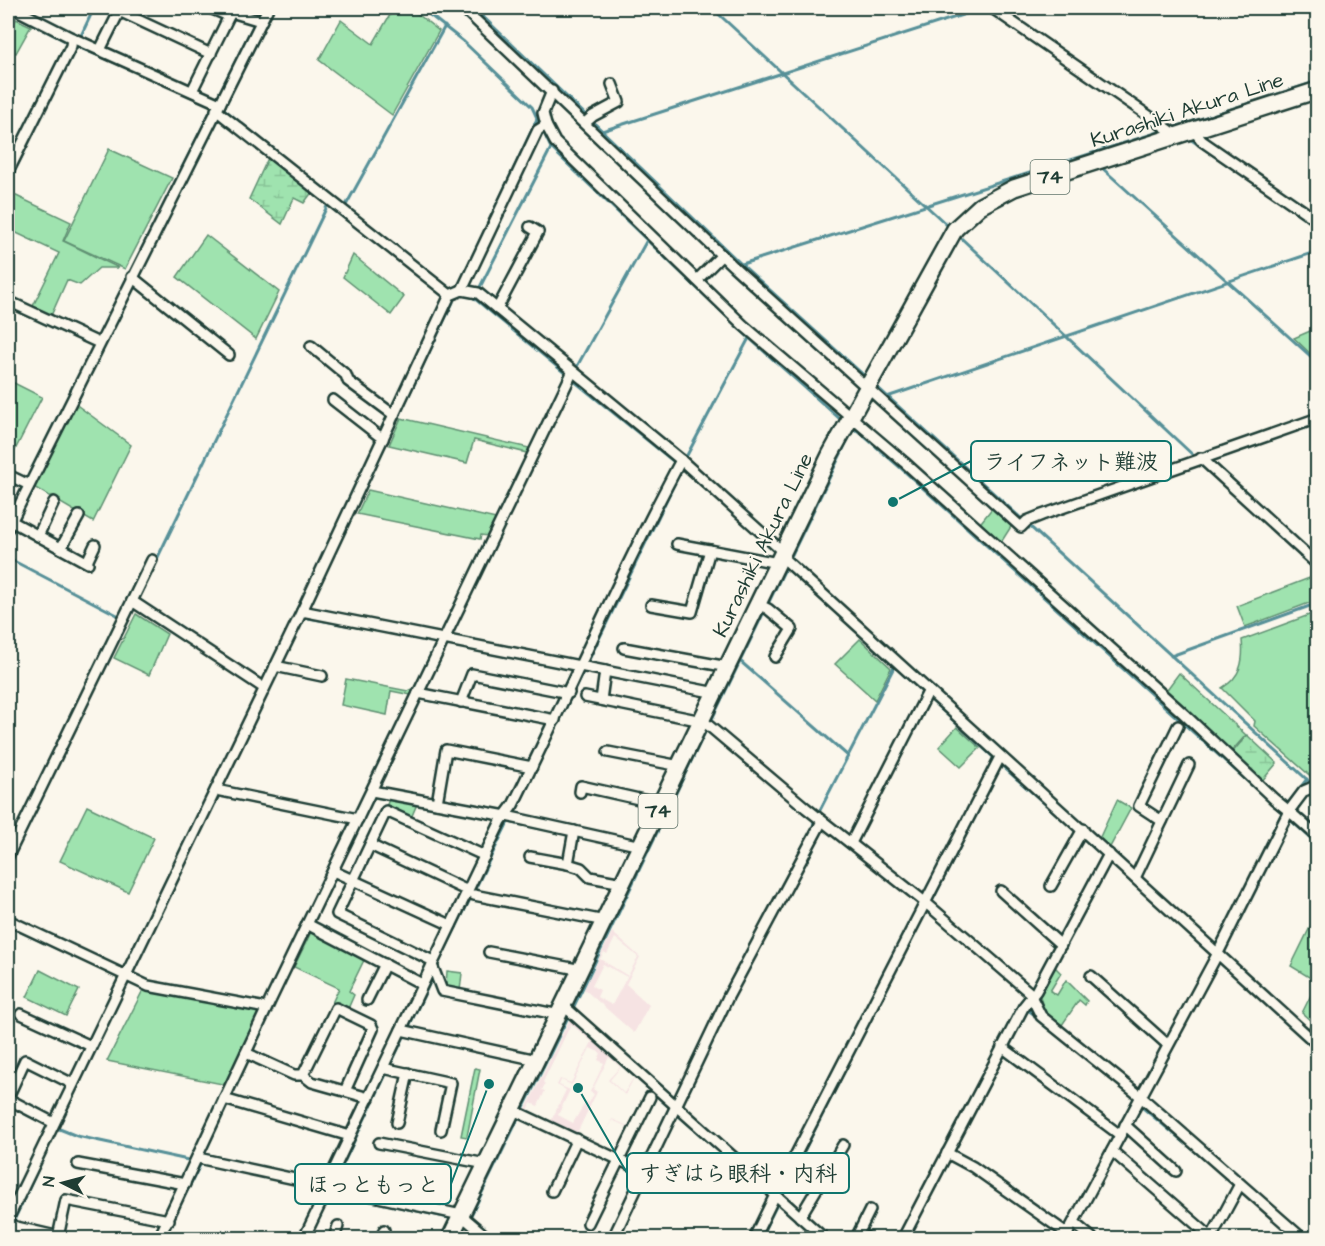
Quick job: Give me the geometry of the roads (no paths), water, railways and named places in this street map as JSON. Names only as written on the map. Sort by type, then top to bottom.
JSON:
[{"type":"main road","name":"Kurashiki Akura Line","points":[[450,1239],[486,1164],[518,1112],[537,1060],[680,766],[706,723],[728,667],[763,607],[849,417],[948,240],[980,206],[1014,188],[1317,90]]},
{"type":"street","points":[[13,8],[74,41],[100,50],[216,104],[330,200],[450,295]]},
{"type":"street","points":[[210,8],[261,21]]},
{"type":"street","points":[[95,545],[87,562],[38,536],[9,525],[26,484],[96,342],[132,277],[216,104],[268,8]]},
{"type":"street","points":[[463,8],[722,255],[869,383],[1024,524],[1317,418]]},
{"type":"street","points":[[992,8],[1178,136]]},
{"type":"street","points":[[100,50],[120,9],[211,54]]},
{"type":"street","points":[[192,91],[231,12]]},
{"type":"street","points":[[8,172],[74,41]]},
{"type":"street","points":[[585,123],[619,102],[612,84]]},
{"type":"street","points":[[462,290],[543,127],[543,113],[552,91]]},
{"type":"street","points":[[543,127],[555,142],[743,325],[904,462],[1286,812],[1317,837]]},
{"type":"street","points":[[1194,130],[1202,141],[1317,221]]},
{"type":"street","points":[[497,309],[538,232],[530,227]]},
{"type":"street","points":[[697,280],[722,255]]},
{"type":"street","points":[[132,277],[229,355]]},
{"type":"street","points":[[169,1220],[66,1200],[61,1238],[9,1224],[91,1046],[128,978],[264,688],[278,667],[450,295],[462,290],[478,293],[681,460],[927,695],[1000,757],[1107,857],[1135,878],[1317,1045]]},
{"type":"street","points":[[8,301],[96,342]]},
{"type":"street","points":[[311,346],[346,375],[348,381],[394,415]]},
{"type":"street","points":[[159,1239],[249,1054],[267,1008],[336,872],[358,819],[374,791],[444,639],[573,373]]},
{"type":"street","points":[[333,400],[383,439]]},
{"type":"street","points":[[306,1238],[329,1186],[328,1182],[369,1098],[386,1069],[422,984],[434,968],[452,925],[471,893],[484,856],[585,666],[681,460]]},
{"type":"street","points":[[1203,460],[1317,565]]},
{"type":"street","points":[[8,475],[26,484]]},
{"type":"street","points":[[38,536],[54,502]]},
{"type":"street","points":[[61,548],[79,516]]},
{"type":"street","points":[[677,544],[784,559]]},
{"type":"street","points":[[651,605],[692,612],[710,550]]},
{"type":"street","points":[[8,856],[123,619],[134,602],[152,560]]},
{"type":"street","points":[[134,602],[264,688]]},
{"type":"street","points":[[763,607],[792,629],[775,657]]},
{"type":"street","points":[[304,612],[716,693]]},
{"type":"street","points":[[624,648],[728,667]]},
{"type":"street","points":[[278,667],[322,676]]},
{"type":"street","points":[[601,700],[605,671]]},
{"type":"street","points":[[461,702],[472,674],[569,693]]},
{"type":"street","points":[[420,694],[555,720]]},
{"type":"street","points":[[851,843],[927,695]]},
{"type":"street","points":[[585,697],[706,723],[925,905],[1031,997],[1041,1016],[1140,1096],[1239,1186],[1302,1239]]},
{"type":"street","points":[[1162,821],[1138,806],[1178,726]]},
{"type":"street","points":[[437,803],[446,750],[532,766]]},
{"type":"street","points":[[608,752],[680,766]]},
{"type":"street","points":[[754,1239],[1000,757]]},
{"type":"street","points":[[1135,878],[1189,765]]},
{"type":"street","points":[[580,792],[581,786],[661,804]]},
{"type":"street","points":[[950,1155],[973,1167],[1065,1235],[1074,1223],[1112,1151],[1118,1133],[1125,1125],[1166,1043],[1216,954],[1286,812],[1297,798],[1314,786]]},
{"type":"street","points":[[218,790],[358,819]]},
{"type":"street","points":[[374,791],[506,816],[574,834],[641,846]]},
{"type":"street","points":[[484,856],[386,811],[338,914],[434,968],[442,991],[562,1011],[677,1108],[824,1239]]},
{"type":"street","points":[[617,1236],[642,1171],[677,1108],[728,997],[822,821]]},
{"type":"street","points":[[1052,886],[1081,832]]},
{"type":"street","points":[[568,864],[574,834]]},
{"type":"street","points":[[370,845],[471,893],[605,921]]},
{"type":"street","points":[[530,857],[568,864],[581,868],[590,877],[623,884]]},
{"type":"street","points":[[903,1239],[950,1155],[1031,997],[1107,857]]},
{"type":"street","points":[[336,872],[452,925]]},
{"type":"street","points":[[1001,891],[1061,945]]},
{"type":"street","points":[[8,920],[128,978],[155,988],[267,1008]]},
{"type":"street","points":[[309,926],[422,984]]},
{"type":"street","points":[[489,952],[582,970]]},
{"type":"street","points":[[367,1000],[385,964]]},
{"type":"street","points":[[1090,976],[1166,1043]]},
{"type":"street","points":[[303,1075],[336,1008],[371,1025],[373,1029],[345,1091]]},
{"type":"street","points":[[21,1014],[91,1046]]},
{"type":"street","points":[[404,1031],[537,1060]]},
{"type":"street","points":[[1004,1049],[1118,1133]]},
{"type":"street","points":[[249,1054],[294,1075],[303,1075],[312,1082],[369,1098]]},
{"type":"street","points":[[54,1123],[8,1098],[25,1060],[73,1084]]},
{"type":"street","points":[[386,1069],[451,1083],[441,1130]]},
{"type":"street","points":[[397,1123],[408,1073]]},
{"type":"street","points":[[588,1224],[650,1097]]},
{"type":"street","points":[[227,1099],[350,1136]]},
{"type":"street","points":[[518,1112],[642,1171]]},
{"type":"street","points":[[1125,1125],[1176,1171]]},
{"type":"street","points":[[552,1191],[577,1139]]},
{"type":"street","points":[[379,1143],[486,1164]]},
{"type":"street","points":[[801,1217],[843,1145]]},
{"type":"street","points":[[1112,1151],[1211,1238],[1239,1186]]},
{"type":"street","points":[[198,1158],[461,1215],[488,1239]]},
{"type":"street","points":[[78,1164],[185,1184]]},
{"type":"street","points":[[867,1239],[858,1234],[870,1210]]},
{"type":"street","points":[[1074,1223],[1092,1239]]},
{"type":"street","points":[[334,1239],[338,1226]]},
{"type":"waterway","points":[[79,40],[94,8]]},
{"type":"waterway","points":[[8,517],[262,8]]},
{"type":"waterway","points":[[421,8],[464,42],[532,107],[551,148],[749,338],[841,420]]},
{"type":"waterway","points":[[474,8],[739,262],[868,379]]},
{"type":"waterway","points":[[712,8],[947,225]]},
{"type":"waterway","points":[[602,131],[984,8]]},
{"type":"waterway","points":[[8,11],[67,42],[179,90]]},
{"type":"waterway","points":[[345,207],[445,26]]},
{"type":"waterway","points":[[8,184],[76,46]]},
{"type":"waterway","points":[[1172,128],[1318,81]]},
{"type":"waterway","points":[[225,110],[343,205]]},
{"type":"waterway","points":[[459,285],[537,119]]},
{"type":"waterway","points":[[742,264],[1162,131]]},
{"type":"waterway","points":[[1190,139],[1318,227]]},
{"type":"waterway","points":[[479,289],[551,148]]},
{"type":"waterway","points":[[1101,167],[1318,363]]},
{"type":"waterway","points":[[156,561],[332,196]]},
{"type":"waterway","points":[[960,237],[1195,457]]},
{"type":"waterway","points":[[575,370],[647,240]]},
{"type":"waterway","points":[[887,397],[1318,251]]},
{"type":"waterway","points":[[474,298],[566,374]]},
{"type":"waterway","points":[[334,553],[453,302]]},
{"type":"waterway","points":[[685,459],[749,338]]},
{"type":"waterway","points":[[573,380],[673,461]]},
{"type":"waterway","points":[[558,413],[574,381]]},
{"type":"waterway","points":[[875,385],[1313,785]]},
{"type":"waterway","points":[[852,431],[857,430],[902,469],[1318,845]]},
{"type":"waterway","points":[[710,723],[852,431]]},
{"type":"waterway","points":[[515,812],[682,468]]},
{"type":"waterway","points":[[703,486],[768,545]]},
{"type":"waterway","points":[[1029,528],[1031,524],[1082,506]]},
{"type":"waterway","points":[[8,558],[123,618]]},
{"type":"waterway","points":[[786,567],[994,758]]},
{"type":"waterway","points":[[1171,656],[1318,603]]},
{"type":"waterway","points":[[303,617],[422,639]]},
{"type":"waterway","points":[[740,661],[848,756]]},
{"type":"waterway","points":[[820,810],[894,667]]},
{"type":"waterway","points":[[243,679],[257,689]]},
{"type":"waterway","points":[[573,1008],[707,728]]},
{"type":"waterway","points":[[1001,765],[1123,873]]},
{"type":"waterway","points":[[932,901],[1001,766]]},
{"type":"waterway","points":[[1285,807],[1307,779]]},
{"type":"waterway","points":[[442,809],[496,819]]},
{"type":"waterway","points":[[1215,950],[1282,813]]},
{"type":"waterway","points":[[800,852],[813,828],[814,819]]},
{"type":"waterway","points":[[436,968],[509,820]]},
{"type":"waterway","points":[[8,868],[30,821]]},
{"type":"waterway","points":[[508,822],[572,835]]},
{"type":"waterway","points":[[273,1005],[324,900]]},
{"type":"waterway","points":[[760,1238],[927,908]]},
{"type":"waterway","points":[[720,1003],[764,921]]},
{"type":"waterway","points":[[8,926],[118,977]]},
{"type":"waterway","points":[[1201,944],[1318,1051]]},
{"type":"waterway","points":[[57,1128],[134,969]]},
{"type":"waterway","points":[[334,1183],[434,974]]},
{"type":"waterway","points":[[1140,1089],[1197,982]]},
{"type":"waterway","points":[[1024,1016],[1029,1009]]},
{"type":"waterway","points":[[1028,1010],[1039,1018]]},
{"type":"waterway","points":[[471,1215],[568,1017]]},
{"type":"waterway","points":[[611,1054],[672,1110]]},
{"type":"waterway","points":[[968,1123],[1001,1059]]},
{"type":"waterway","points":[[1105,1155],[1136,1095]]},
{"type":"waterway","points":[[1143,1108],[1225,1176]]},
{"type":"waterway","points":[[678,1115],[771,1197]]},
{"type":"waterway","points":[[57,1128],[77,1136],[188,1160]]},
{"type":"waterway","points":[[8,1233],[44,1156]]},
{"type":"waterway","points":[[164,1237],[201,1163],[318,1189]]},
{"type":"waterway","points":[[332,1192],[449,1218]]},
{"type":"waterway","points":[[782,1207],[816,1238]]},
{"type":"waterway","points":[[459,1238],[465,1226]]},
{"type":"waterway","points":[[1282,1226],[1296,1238]]},
{"type":"waterway","points":[[471,1229],[481,1238]]},
{"type":"place","name":"ライフネット難波","points":[[893,502]]},
{"type":"place","name":"ほっともっと","points":[[489,1084]]},
{"type":"place","name":"すぎはら眼科・内科","points":[[578,1088]]}]
